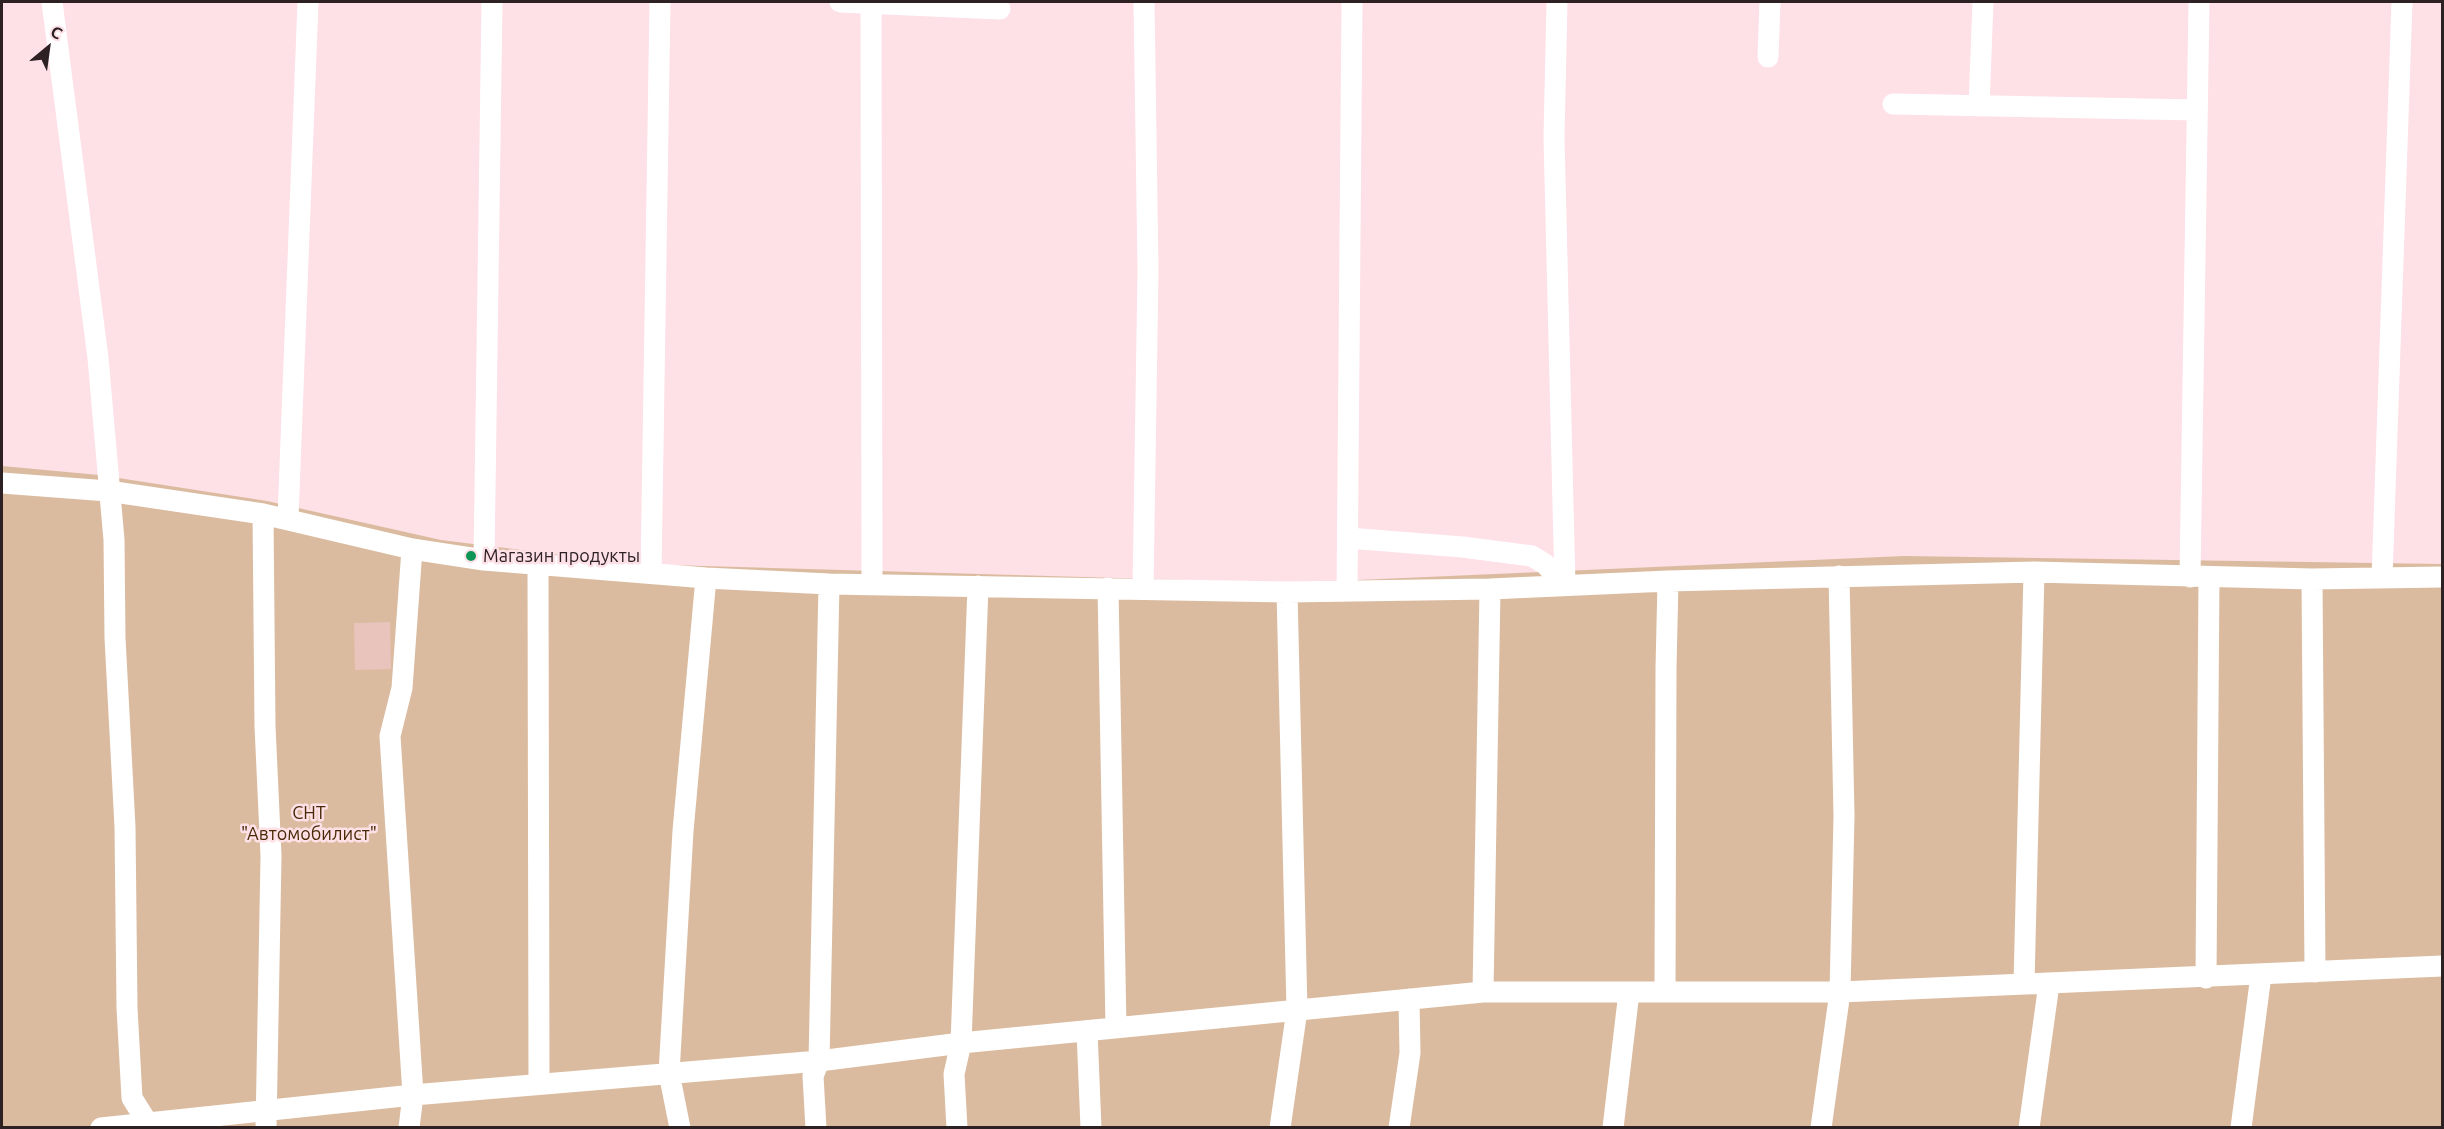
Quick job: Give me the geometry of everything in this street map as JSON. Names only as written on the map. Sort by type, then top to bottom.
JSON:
[{"type":"street","points":[[52,2],[98,358],[114,540],[115,638],[125,827],[127,1008],[132,1098],[147,1125]]},
{"type":"street","points":[[288,518],[308,2]]},
{"type":"street","points":[[484,560],[492,2]]},
{"type":"street","points":[[651,573],[660,2]]},
{"type":"street","points":[[840,2],[1000,9]]},
{"type":"street","points":[[1143,589],[1148,271],[1144,2]]},
{"type":"street","points":[[1347,591],[1352,2]]},
{"type":"street","points":[[1557,2],[1554,137],[1565,585]]},
{"type":"street","points":[[1768,57],[1770,2]]},
{"type":"street","points":[[1979,106],[1983,2]]},
{"type":"street","points":[[2199,2],[2196,110],[2206,978]]},
{"type":"street","points":[[2382,578],[2402,2]]},
{"type":"street","points":[[871,4],[872,583]]},
{"type":"street","points":[[1893,104],[2196,110]]},
{"type":"street","points":[[2,483],[108,491],[263,514],[288,518],[412,549],[484,560],[706,578],[829,584],[1287,592],[1490,589],[1668,581],[2034,572],[2312,579],[2442,577]]},
{"type":"street","points":[[263,514],[266,726],[271,856],[265,1119]]},
{"type":"street","points":[[1348,538],[1451,546],[1532,556],[1545,564],[1565,585]]},
{"type":"street","points":[[409,1128],[413,1095],[390,736],[402,688],[412,549]]},
{"type":"street","points":[[538,565],[538,1084]]},
{"type":"street","points":[[2024,984],[2034,572]]},
{"type":"street","points":[[1821,1128],[1840,992],[1844,816],[1839,576]]},
{"type":"street","points":[[680,1128],[669,1072],[683,831],[706,578]]},
{"type":"street","points":[[2312,579],[2314,972]]},
{"type":"street","points":[[1665,992],[1668,581]]},
{"type":"street","points":[[816,1128],[813,1076],[819,1061],[829,584]]},
{"type":"street","points":[[957,1128],[954,1074],[961,1043],[978,586]]},
{"type":"street","points":[[1107,588],[1116,1028]]},
{"type":"street","points":[[1483,992],[1490,589]]},
{"type":"street","points":[[1280,1128],[1297,1010],[1287,592]]},
{"type":"street","points":[[101,1128],[265,1119],[413,1095],[819,1061],[961,1043],[1483,992],[1840,992],[2206,978],[2442,966]]},
{"type":"street","points":[[2241,1128],[2261,975]]},
{"type":"street","points":[[2029,1128],[2049,984]]},
{"type":"street","points":[[1613,1128],[1629,992]]},
{"type":"street","points":[[1399,1128],[1410,1053],[1409,999]]},
{"type":"street","points":[[1087,1030],[1091,1128]]},
{"type":"green space","name":"СНТ \"Автомобилист\"","points":[[2,466],[99,475],[267,501],[441,540],[635,564],[1290,583],[1904,556],[2442,564],[2442,1127],[2,1127]]},
{"type":"building","points":[[390,622],[391,669],[355,670],[354,623]]},
{"type":"place","name":"Магазин продукты","points":[[471,556]]}]
